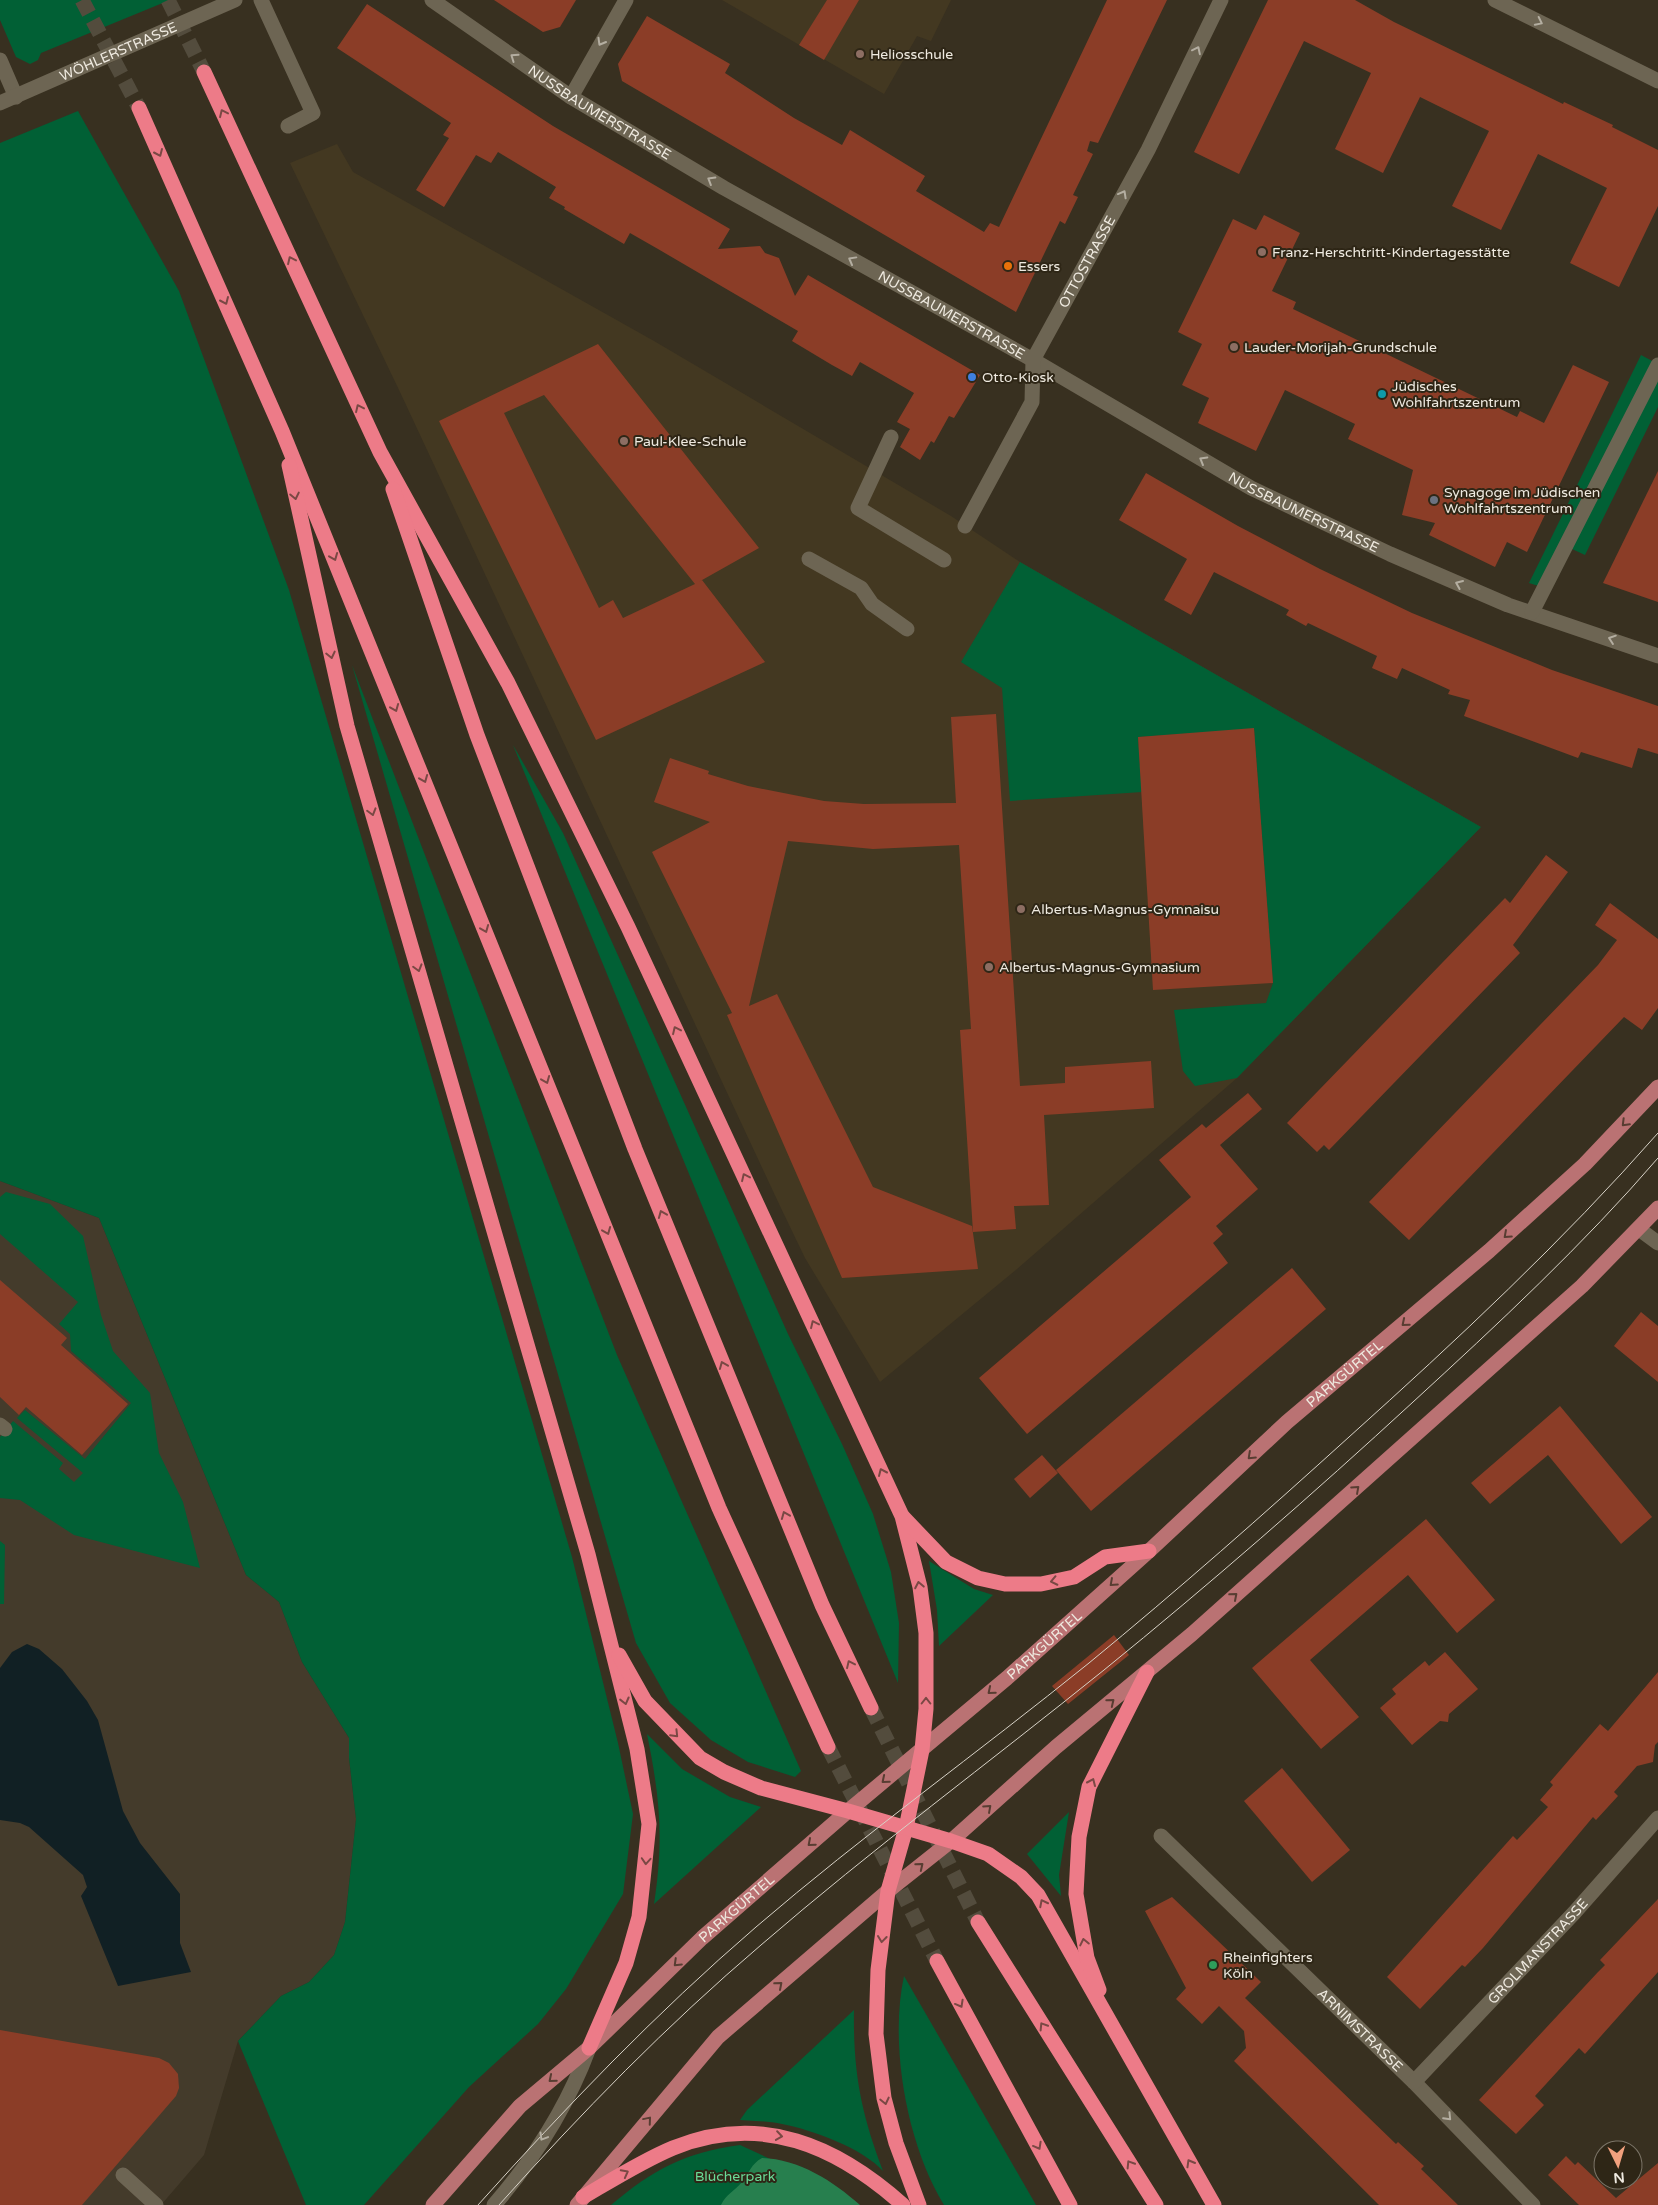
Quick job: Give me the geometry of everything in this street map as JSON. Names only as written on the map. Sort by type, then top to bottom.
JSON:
[{"type":"highway","points":[[204,72],[380,452],[513,691],[628,927],[902,1516],[920,1587],[926,1633],[926,1709],[922,1750],[906,1828],[888,1891],[878,1970],[876,2034],[884,2098],[896,2142],[919,2205]]},
{"type":"highway","points":[[139,108],[282,431],[719,1508],[828,1747]]},
{"type":"highway","points":[[282,431],[311,571],[347,726],[588,1554],[637,1749],[649,1824],[639,1917],[626,1963],[589,2048]]},
{"type":"highway","points":[[380,452],[477,734],[635,1149],[822,1605],[871,1708]]},
{"type":"highway","points":[[902,1516],[946,1562],[978,1578],[1005,1584],[1041,1584],[1074,1577],[1105,1557],[1149,1551]]},
{"type":"highway","points":[[608,1636],[645,1701],[700,1758],[761,1788],[848,1811],[951,1841],[988,1854],[1021,1877],[1038,1895],[1117,2038],[1214,2205]]},
{"type":"highway","points":[[1117,2038],[1087,1958],[1076,1894],[1078,1856],[1089,1787],[1147,1672]]},
{"type":"highway","points":[[978,1922],[1156,2205]]},
{"type":"highway","points":[[937,1961],[1070,2205]]},
{"type":"highway","points":[[580,2201],[673,2148],[700,2139],[728,2134],[761,2134],[787,2137],[842,2159],[878,2182],[903,2205]]},
{"type":"main road","name":"PARKGÜRTEL","points":[[432,2205],[520,2106],[589,2048],[702,1938],[848,1811],[1007,1678],[1149,1551],[1287,1422],[1442,1292],[1585,1164],[1658,1087]]},
{"type":"main road","points":[[580,2201],[718,2037],[888,1891],[951,1841],[1056,1747],[1147,1672],[1554,1312],[1658,1208]]},
{"type":"street","name":"WÖHLERSTRASSE","points":[[0,103],[235,0]]},
{"type":"street","points":[[260,0],[313,113],[288,126]]},
{"type":"street","name":"NUSSBAUMERSTRASSE","points":[[432,0],[570,96],[724,188],[1032,360],[1251,488],[1390,554],[1508,605],[1658,656]]},
{"type":"street","points":[[570,96],[626,0]]},
{"type":"street","name":"OTTOSTRASSE","points":[[965,526],[1032,402],[1032,360],[1148,150],[1221,0]]},
{"type":"street","points":[[1495,0],[1658,80]]},
{"type":"street","points":[[0,60],[16,97]]},
{"type":"street","points":[[1532,612],[1658,365]]},
{"type":"street","points":[[891,438],[858,508],[944,560]]},
{"type":"street","points":[[809,559],[861,588],[872,604],[907,629]]},
{"type":"street","points":[[1639,1229],[1658,1244]]},
{"type":"street","name":"GROLMANSTRASSE","points":[[1414,2082],[1574,1913],[1658,1818]]},
{"type":"street","name":"ARNIMSTRASSE","points":[[1161,1836],[1414,2082],[1532,2205]]},
{"type":"street","points":[[494,2205],[519,2176],[572,2088],[589,2048]]},
{"type":"street","points":[[123,2175],[156,2205]]},
{"type":"shaded area","name":"Heliosschule","points":[[722,0],[951,0],[931,41],[917,36],[884,94]]},
{"type":"shaded area","name":"Albertus-Magnus-Gymnaisu","points":[[337,144],[353,172],[654,341],[951,516],[1020,562],[1481,827],[1237,1078],[1017,1269],[880,1382],[805,1258],[400,392],[290,163]]},
{"type":"shaded area","points":[[0,1181],[99,1218],[246,1575],[279,1602],[302,1662],[349,1738],[349,1758],[356,1819],[345,1922],[334,1955],[309,1982],[281,1996],[238,2041],[204,2155],[161,2205],[0,2205]]},
{"type":"shaded area","points":[[27,1644],[39,1649],[62,1669],[87,1701],[98,1720],[123,1811],[140,1843],[180,1894],[180,1943],[191,1972],[118,1986],[81,1896],[87,1887],[83,1875],[29,1827],[20,1823],[0,1820],[0,1668],[12,1652]]},
{"type":"green space","points":[[0,0],[170,0],[41,53],[38,60],[30,64],[16,57],[0,20]]},
{"type":"green space","points":[[78,111],[179,291],[289,590],[572,1557],[618,1743],[633,1814],[623,1894],[566,1989],[538,2024],[469,2087],[364,2205],[306,2205],[238,2041],[281,1996],[309,1982],[334,1955],[345,1922],[356,1819],[349,1758],[349,1738],[302,1662],[279,1602],[246,1575],[99,1218],[0,1181],[0,143]]},
{"type":"green space","points":[[1641,355],[1658,364],[1658,407],[1585,555],[1572,549],[1551,590],[1529,583]]},
{"type":"green space","points":[[1020,562],[1481,827],[1237,1078],[1195,1086],[1183,1071],[1174,1010],[1266,1003],[1273,983],[1254,729],[1138,737],[1142,792],[1010,801],[1002,688],[961,662]]},
{"type":"green space","points":[[352,665],[617,1355],[801,1771],[795,1777],[748,1762],[711,1740],[670,1703],[636,1643]]},
{"type":"green space","points":[[513,745],[563,833],[788,1334],[842,1444],[873,1514],[891,1572],[899,1623],[898,1683]]},
{"type":"green space","points":[[6,1192],[50,1204],[83,1236],[101,1315],[113,1351],[150,1393],[159,1453],[183,1502],[200,1568],[74,1535],[20,1500],[0,1498],[0,1437],[13,1421],[63,1463],[59,1469],[74,1482],[83,1473],[17,1418],[25,1410],[85,1459],[131,1403],[71,1351],[70,1334],[59,1324],[78,1302],[0,1234],[0,1197]]},
{"type":"green space","points":[[0,1541],[5,1545],[4,1604],[0,1604]]},
{"type":"green space","points":[[929,1561],[974,1589],[993,1595],[939,1646],[937,1610]]},
{"type":"green space","points":[[647,1734],[682,1769],[730,1797],[761,1807],[654,1904],[660,1839],[658,1799]]},
{"type":"green space","points":[[1069,1812],[1059,1875],[1061,1896],[1027,1854]]},
{"type":"green space","points":[[904,1976],[1036,2205],[944,2205],[931,2181],[920,2154],[904,2094],[899,2032],[900,2003]]},
{"type":"green space","points":[[854,2010],[855,2053],[860,2092],[869,2130],[883,2171],[863,2155],[822,2135],[777,2123],[740,2120],[747,2110]]},
{"type":"green space","name":"Blücherpark","points":[[740,2145],[803,2174],[828,2205],[611,2205],[641,2182],[671,2164],[703,2152]]},
{"type":"green space","points":[[762,2158],[789,2162],[815,2173],[860,2205],[721,2205],[725,2198],[742,2182],[758,2160]]},
{"type":"building","points":[[494,0],[576,0],[560,27],[543,32]]},
{"type":"building","points":[[827,0],[859,0],[824,60],[799,45]]},
{"type":"building","points":[[1107,0],[1167,0],[1098,143],[1090,141],[1087,151],[1093,154],[1073,195],[1078,197],[1065,224],[1060,221],[1016,312],[622,81],[618,64],[647,16],[730,64],[725,73],[794,118],[842,145],[850,130],[925,176],[916,191],[984,232],[990,223],[999,227]]},
{"type":"building","points":[[1268,0],[1355,0],[1394,22],[1563,104],[1564,102],[1613,125],[1612,127],[1658,150],[1658,206],[1619,287],[1570,263],[1607,188],[1538,154],[1501,230],[1452,206],[1489,131],[1420,97],[1383,173],[1335,149],[1371,73],[1304,41],[1239,174],[1194,152]]},
{"type":"building","points":[[367,4],[553,126],[730,229],[718,249],[760,246],[765,253],[779,258],[795,296],[808,275],[980,375],[954,418],[949,416],[934,443],[931,441],[920,460],[900,447],[910,429],[897,422],[914,393],[860,362],[852,376],[832,365],[792,341],[798,331],[658,249],[630,233],[624,244],[564,209],[565,207],[549,198],[556,187],[498,152],[491,163],[476,155],[444,207],[416,190],[449,138],[443,135],[451,123],[337,48]]},
{"type":"building","name":"Jüdisches Wohlfahrtszentrum","points":[[1264,215],[1300,233],[1272,291],[1296,302],[1293,309],[1517,417],[1520,411],[1544,423],[1573,365],[1609,382],[1527,552],[1507,542],[1495,567],[1429,535],[1435,523],[1402,515],[1413,470],[1348,439],[1355,424],[1285,390],[1256,451],[1198,423],[1209,398],[1182,385],[1202,344],[1178,332],[1233,219],[1256,230]]},
{"type":"building","points":[[598,344],[759,548],[702,580],[765,662],[596,740],[439,421]],"holes":[[[544,395],[695,584],[623,618],[613,600],[599,608],[504,413]]]},
{"type":"building","points":[[1658,471],[1658,602],[1603,583]]},
{"type":"building","points":[[1146,473],[1238,526],[1320,569],[1412,613],[1552,670],[1658,706],[1658,754],[1638,748],[1632,768],[1581,752],[1578,758],[1464,716],[1470,700],[1448,694],[1450,690],[1402,668],[1397,679],[1372,668],[1377,656],[1308,623],[1306,626],[1286,615],[1289,610],[1214,572],[1191,615],[1164,600],[1187,559],[1119,520]]},
{"type":"building","name":"Albertus-Magnus-Gymnasium","points":[[996,714],[1020,1086],[1065,1083],[1065,1067],[1151,1061],[1154,1108],[1044,1115],[1049,1205],[1014,1206],[1016,1229],[973,1232],[960,1030],[971,1029],[959,845],[873,849],[788,841],[749,1006],[777,994],[873,1187],[972,1226],[978,1269],[842,1278],[727,1015],[732,1013],[652,852],[710,822],[654,802],[670,758],[709,771],[708,774],[748,786],[824,801],[864,804],[956,803],[951,717]]},
{"type":"building","points":[[1254,728],[1273,983],[1153,990],[1138,737]]},
{"type":"building","points":[[1546,855],[1568,872],[1513,945],[1520,953],[1329,1150],[1324,1145],[1317,1152],[1287,1123],[1505,898],[1510,903]]},
{"type":"building","points":[[1610,903],[1658,939],[1658,1008],[1642,1030],[1624,1017],[1409,1240],[1369,1202],[1598,965],[1617,940],[1595,925]]},
{"type":"building","points":[[1248,1093],[1262,1109],[1220,1145],[1258,1189],[1216,1226],[1223,1234],[1213,1243],[1228,1263],[1027,1434],[979,1378],[1191,1197],[1159,1160],[1202,1124],[1206,1128]]},
{"type":"building","points":[[1292,1268],[1326,1309],[1091,1511],[1056,1470]]},
{"type":"building","points":[[0,1280],[67,1338],[61,1345],[128,1404],[82,1455],[26,1407],[19,1415],[0,1397]]},
{"type":"building","points":[[1641,1312],[1658,1326],[1658,1382],[1614,1346]]},
{"type":"building","points":[[1560,1406],[1652,1517],[1621,1544],[1548,1455],[1490,1504],[1471,1483]]},
{"type":"building","points":[[1042,1455],[1058,1473],[1030,1498],[1014,1479]]},
{"type":"building","points":[[1426,1519],[1495,1600],[1457,1633],[1408,1575],[1310,1660],[1359,1717],[1321,1749],[1252,1668]]},
{"type":"building","points":[[1114,1635],[1129,1655],[1068,1704],[1052,1686]]},
{"type":"building","points":[[1445,1652],[1478,1689],[1449,1714],[1448,1722],[1440,1721],[1412,1745],[1380,1708],[1396,1694],[1392,1689],[1425,1661],[1429,1666]]},
{"type":"building","points":[[1658,1672],[1658,1742],[1655,1745],[1653,1762],[1637,1766],[1614,1792],[1618,1796],[1596,1820],[1593,1817],[1483,1948],[1465,1967],[1462,1965],[1420,2009],[1387,1977],[1513,1836],[1517,1840],[1548,1807],[1540,1800],[1553,1785],[1550,1782],[1600,1724],[1608,1731]]},
{"type":"building","points":[[1282,1768],[1350,1850],[1312,1882],[1244,1801]]},
{"type":"building","points":[[1172,1897],[1261,1982],[1245,1998],[1396,2144],[1398,2142],[1424,2166],[1421,2169],[1458,2205],[1379,2205],[1234,2061],[1246,2048],[1244,2031],[1219,2006],[1202,2024],[1176,1999],[1186,1988],[1145,1911]]},
{"type":"building","points":[[1658,1899],[1658,1972],[1585,2054],[1579,2048],[1535,2096],[1544,2105],[1516,2134],[1479,2100],[1605,1965],[1600,1960]]},
{"type":"building","points":[[0,2030],[159,2058],[169,2063],[178,2074],[179,2088],[176,2096],[82,2205],[0,2205]]},
{"type":"building","points":[[1566,2156],[1575,2165],[1578,2162],[1593,2176],[1593,2190],[1608,2190],[1616,2198],[1626,2190],[1643,2190],[1643,2176],[1658,2163],[1658,2205],[1579,2205],[1548,2175]]},
{"type":"tunnel","points":[[82,0],[139,108]]},
{"type":"tunnel","points":[[168,0],[204,72]]},
{"type":"tunnel","points":[[871,1708],[978,1922]]},
{"type":"tunnel","points":[[828,1747],[937,1961]]},
{"type":"tram line","points":[[478,2205],[612,2062],[719,1960],[838,1859],[1089,1663],[1253,1523],[1469,1327],[1585,1212],[1658,1133]]},
{"type":"tram line","points":[[499,2205],[626,2070],[726,1975],[845,1874],[1144,1638],[1299,1505],[1445,1373],[1508,1313],[1570,1253],[1658,1158]]},
{"type":"place","name":"Heliosschule","points":[[860,54]]},
{"type":"place","name":"Franz-Herschtritt-Kindertagesstätte","points":[[1262,252]]},
{"type":"place","name":"Essers","points":[[1008,266]]},
{"type":"place","name":"Lauder-Morijah-Grundschule","points":[[1234,347]]},
{"type":"place","name":"Otto-Kiosk","points":[[972,377]]},
{"type":"place","name":"Jüdisches Wohlfahrtszentrum","points":[[1382,394]]},
{"type":"place","name":"Paul-Klee-Schule","points":[[624,441]]},
{"type":"place","name":"Synagoge im Jüdischen Wohlfahrtszentrum","points":[[1434,500]]},
{"type":"place","name":"Albertus-Magnus-Gymnaisu","points":[[1021,909]]},
{"type":"place","name":"Albertus-Magnus-Gymnasium","points":[[989,967]]},
{"type":"place","name":"Rheinfighters Köln","points":[[1213,1965]]}]
